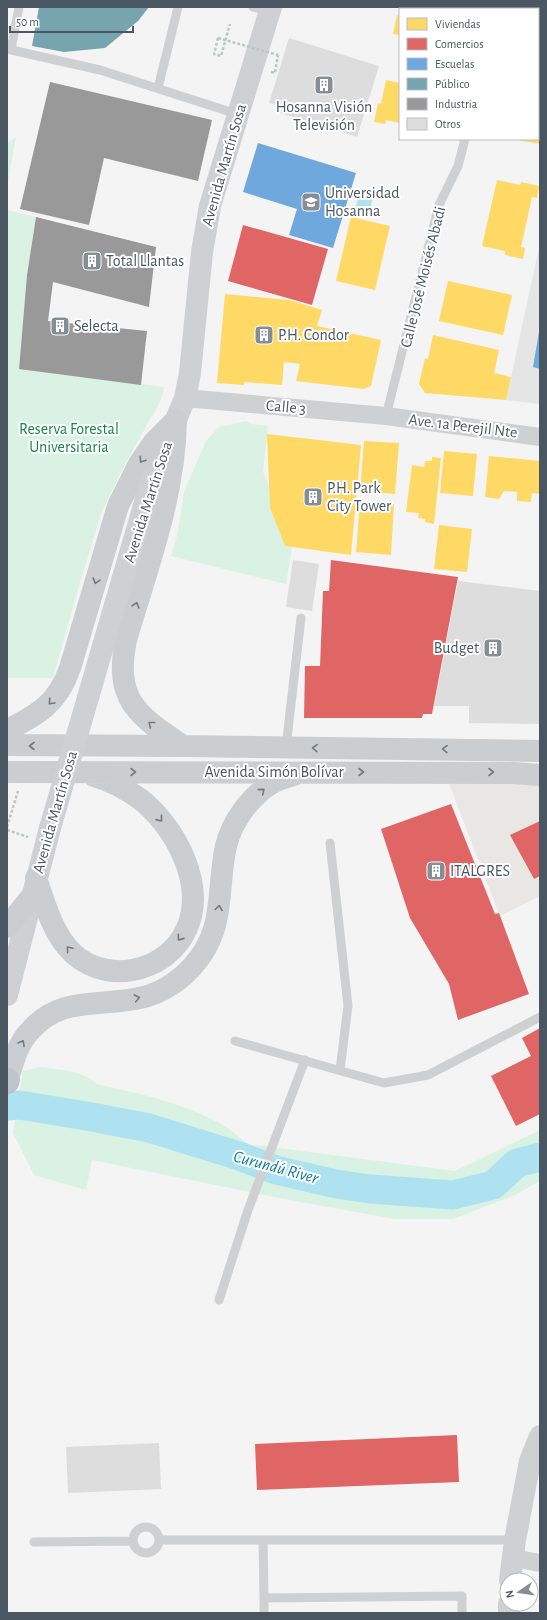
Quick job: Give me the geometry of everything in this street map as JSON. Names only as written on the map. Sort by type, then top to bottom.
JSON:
[{"type":"main road","name":"Avenida Martín Sosa","points":[[7,995],[50,828],[152,478],[185,398],[190,373],[202,252],[210,206],[237,114],[264,8]]},
{"type":"main road","points":[[7,730],[25,722],[42,711],[56,697],[62,688],[70,668],[118,506],[139,464],[154,442],[176,420]]},
{"type":"main road","points":[[176,420],[175,452],[169,491],[126,640],[122,669],[124,684],[140,714],[148,722],[183,746]]},
{"type":"main road","name":"Avenida Simón Bolívar","points":[[7,746],[183,746],[540,751]]},
{"type":"main road","name":"Avenida Simón Bolívar","points":[[15,772],[514,772],[540,775]]},
{"type":"main road","points":[[7,927],[34,888],[60,937],[75,955],[84,962],[96,968],[119,972],[132,971],[153,964],[173,948],[187,928],[192,904],[191,876],[187,863],[171,834],[140,799],[111,782],[80,772]]},
{"type":"main road","points":[[7,1078],[25,1036],[49,1014],[72,1005],[127,1000],[150,995],[171,985],[193,966],[205,949],[214,930],[220,904],[226,847],[238,816],[253,799],[275,781],[301,772]]},
{"type":"street","name":"Calle 3","points":[[185,398],[386,416]]},
{"type":"street","name":"Ave. 1a Perejil Nte","points":[[386,416],[540,437]]},
{"type":"street","points":[[511,1572],[530,1461],[540,1436]]},
{"type":"street","points":[[514,1549],[540,1563]]},
{"type":"lane","points":[[19,7],[9,50],[100,70],[237,114]]},
{"type":"lane","points":[[158,88],[178,7]]},
{"type":"lane","name":"Calle José Moisés Abadi","points":[[386,416],[439,205],[458,166],[465,140]]},
{"type":"lane","points":[[286,747],[301,618]]},
{"type":"lane","points":[[330,843],[348,1006],[340,1070]]},
{"type":"lane","points":[[235,1041],[384,1083],[428,1075],[540,1017]]},
{"type":"lane","points":[[219,1300],[248,1210],[305,1060]]},
{"type":"lane","points":[[144,1527],[153,1528],[160,1540],[154,1551],[146,1554],[138,1551],[133,1541],[136,1531],[144,1527]]},
{"type":"lane","points":[[160,1540],[263,1540],[514,1549]]},
{"type":"lane","points":[[263,1540],[264,1613]]},
{"type":"lane","points":[[34,1542],[133,1541]]},
{"type":"lane","points":[[264,1598],[462,1596],[462,1613]]},
{"type":"path","points":[[230,24],[222,56],[214,54],[218,38],[278,55]]},
{"type":"path","points":[[7,827],[15,772]]},
{"type":"shaded area","points":[[540,243],[540,404],[506,400]]},
{"type":"shaded area","points":[[448,781],[540,782],[540,896],[500,916]]},
{"type":"green space","points":[[16,137],[7,186],[7,143]]},
{"type":"green space","name":"Reserva Forestal Universitaria","points":[[7,210],[36,217],[27,275],[19,368],[164,387],[162,398],[123,468],[102,511],[53,678],[7,678]]},
{"type":"green space","points":[[246,421],[251,424],[268,426],[263,472],[269,486],[270,508],[285,546],[292,547],[286,584],[171,556],[178,532],[184,492],[206,441],[219,427]]},
{"type":"green space","points":[[40,1067],[78,1073],[91,1079],[97,1084],[176,1104],[206,1116],[224,1126],[248,1144],[455,1171],[540,1130],[540,1181],[515,1195],[453,1219],[395,1219],[289,1200],[92,1160],[86,1190],[34,1175],[13,1133],[23,1071]]},
{"type":"water","points":[[360,188],[374,191],[370,210],[356,207]]},
{"type":"building: Viviendas","points":[[403,7],[472,7],[472,8]]},
{"type":"building: Viviendas","points":[[397,15],[399,16],[399,35],[393,34]]},
{"type":"building: Viviendas","points":[[539,49],[540,49],[539,88]]},
{"type":"building: Viviendas","points":[[386,80],[399,83],[399,123],[386,120],[385,124],[374,122],[378,103],[381,104]]},
{"type":"building: Viviendas","points":[[539,104],[540,105],[540,144],[518,140],[539,140]]},
{"type":"building: Viviendas","points":[[497,180],[520,185],[521,182],[539,186],[537,198],[532,197],[521,247],[525,248],[523,259],[505,255],[505,251],[482,246]]},
{"type":"building: Viviendas","points":[[351,217],[390,226],[375,290],[336,281]]},
{"type":"building: Viviendas","points":[[448,281],[512,295],[503,335],[439,321]]},
{"type":"building: Viviendas","name":"P.H. Condor","points":[[225,294],[289,300],[322,310],[317,326],[381,340],[371,386],[364,389],[296,381],[300,364],[284,362],[282,385],[244,382],[244,385],[217,383]]},
{"type":"building: Viviendas","points":[[433,335],[499,350],[494,373],[511,377],[506,400],[425,393],[419,384],[425,358],[428,359]]},
{"type":"building: Viviendas","name":"P.H. Park City Tower","points":[[267,434],[361,445],[351,555],[285,546],[270,508]]},
{"type":"building: Viviendas","points":[[364,441],[399,443],[395,494],[360,491]]},
{"type":"building: Viviendas","points":[[444,451],[477,454],[473,496],[440,493]]},
{"type":"building: Viviendas","points":[[489,456],[540,461],[540,494],[532,493],[531,502],[517,501],[517,492],[504,491],[499,499],[485,497]]},
{"type":"building: Viviendas","points":[[432,457],[441,458],[434,524],[425,522],[425,519],[418,518],[419,513],[406,512],[412,465],[424,467],[425,461],[432,461]]},
{"type":"building: Viviendas","points":[[360,501],[394,504],[391,555],[356,552]]},
{"type":"building: Viviendas","points":[[439,525],[472,529],[467,572],[434,569]]},
{"type":"building: Comercios","points":[[243,225],[328,249],[312,305],[228,281]]},
{"type":"building: Comercios","points":[[331,560],[458,577],[432,714],[423,714],[422,718],[304,718],[305,666],[320,666],[323,591],[329,591]]},
{"type":"building: Comercios","name":"ITALGRES","points":[[451,804],[495,914],[499,913],[529,994],[458,1020],[449,984],[410,918],[381,829]]},
{"type":"building: Comercios","points":[[540,821],[540,876],[534,879],[510,835]]},
{"type":"building: Comercios","points":[[540,1028],[540,1114],[516,1126],[491,1076],[531,1056],[522,1038]]},
{"type":"building: Comercios","points":[[457,1435],[459,1482],[257,1490],[255,1444]]},
{"type":"building: Escuelas","name":"Universidad Hosanna","points":[[258,143],[356,173],[333,248],[289,235],[297,209],[243,192]]},
{"type":"building: Escuelas","points":[[540,332],[540,369],[533,367]]},
{"type":"building: Público","points":[[39,7],[149,7],[138,21],[105,48],[64,52],[32,46]]},
{"type":"building: Industria","points":[[50,82],[212,120],[198,181],[104,158],[89,225],[20,209]]},
{"type":"building: Industria","points":[[36,217],[156,247],[149,307],[53,282],[48,321],[147,331],[141,385],[19,369],[27,275]]},
{"type":"building: Otros","name":"Hosanna Visión Televisión","points":[[289,38],[379,66],[357,137],[280,113],[282,107],[269,103]]},
{"type":"building: Otros","points":[[293,560],[319,564],[312,611],[286,607]]},
{"type":"building: Otros","name":"Budget","points":[[458,581],[540,591],[540,724],[469,723],[469,706],[434,706]]},
{"type":"building: Otros","points":[[159,1443],[161,1489],[68,1493],[66,1447]]},
{"type":"waterway","name":"Curundú River","points":[[7,1106],[19,1105],[149,1128],[239,1156],[276,1170],[336,1184],[370,1189],[453,1195],[493,1185],[517,1163],[540,1157]]},
{"type":"place","name":"Hosanna Visión Televisión","points":[[324,85]]},
{"type":"place","name":"Universidad Hosanna","points":[[311,202]]},
{"type":"place","name":"Total Llantas","points":[[92,261]]},
{"type":"place","name":"Selecta","points":[[60,326]]},
{"type":"place","name":"P.H. Condor","points":[[264,335]]},
{"type":"place","name":"P.H. Park City Tower","points":[[313,497]]},
{"type":"place","name":"Budget","points":[[493,648]]},
{"type":"place","name":"ITALGRES","points":[[436,871]]}]
